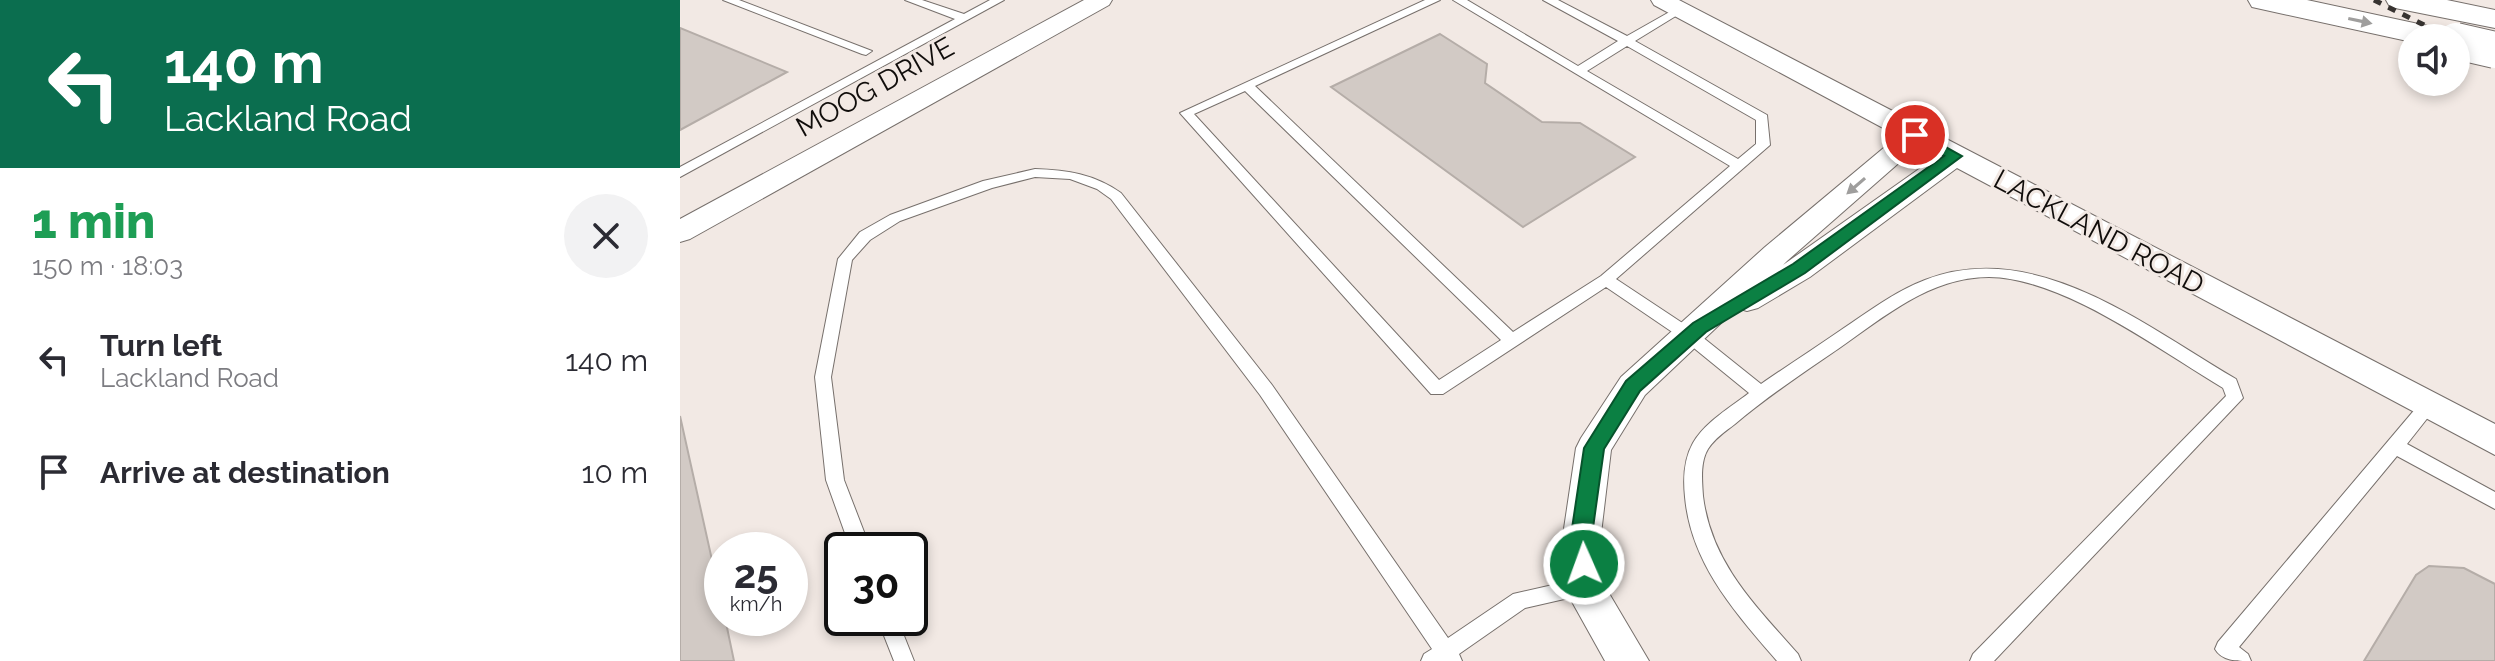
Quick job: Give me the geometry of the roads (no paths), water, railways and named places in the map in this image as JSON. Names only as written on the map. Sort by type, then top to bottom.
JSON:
[{"type":"highway","points":[[2401,0],[2495,19]]},
{"type":"highway","points":[[2273,2],[2398,29]]},
{"type":"highway","points":[[2470,44],[2495,50]]},
{"type":"street","name":"MOOG DRIVE","points":[[680,232],[1101,0]]},
{"type":"street","name":"LACKLAND ROAD","points":[[1671,4],[2495,441]]},
{"type":"street","points":[[1628,661],[1591,600],[1588,586],[1581,542],[1594,448],[1633,386],[1776,254],[1915,135]]},
{"type":"street","points":[[1695,332],[1799,269],[1955,156]]},
{"type":"lane","points":[[729,0],[866,51]]},
{"type":"lane","points":[[911,0],[931,3],[964,18]]},
{"type":"lane","points":[[680,173],[998,0]]},
{"type":"lane","points":[[1434,0],[1186,113],[1437,389],[1606,280],[1763,145],[1762,118],[1549,0]]},
{"type":"lane","points":[[1459,0],[1739,166]]},
{"type":"lane","points":[[1578,71],[1627,41],[1671,4]]},
{"type":"lane","points":[[1246,85],[1512,341]]},
{"type":"lane","points":[[854,532],[835,480],[823,377],[845,259],[865,236],[908,213],[1004,180],[1035,173],[1072,175],[1102,186],[1116,196],[1266,390],[1443,658],[1520,600],[1588,586]]},
{"type":"lane","points":[[1791,661],[1721,581],[1694,512],[1693,470],[1702,442],[1760,393],[1918,287],[1949,276],[1991,272],[2029,277],[2065,289],[2230,384],[2235,398],[1980,661]]},
{"type":"lane","points":[[1606,280],[1695,332],[1760,393]]},
{"type":"lane","points":[[2227,657],[2428,406]]},
{"type":"lane","points":[[2394,446],[2495,501]]},
{"type":"lane","points":[[894,636],[904,661]]},
{"type":"railway","points":[[2374,0],[2422,24]]},
{"type":"railway","points":[[2470,48],[2495,61]]}]
